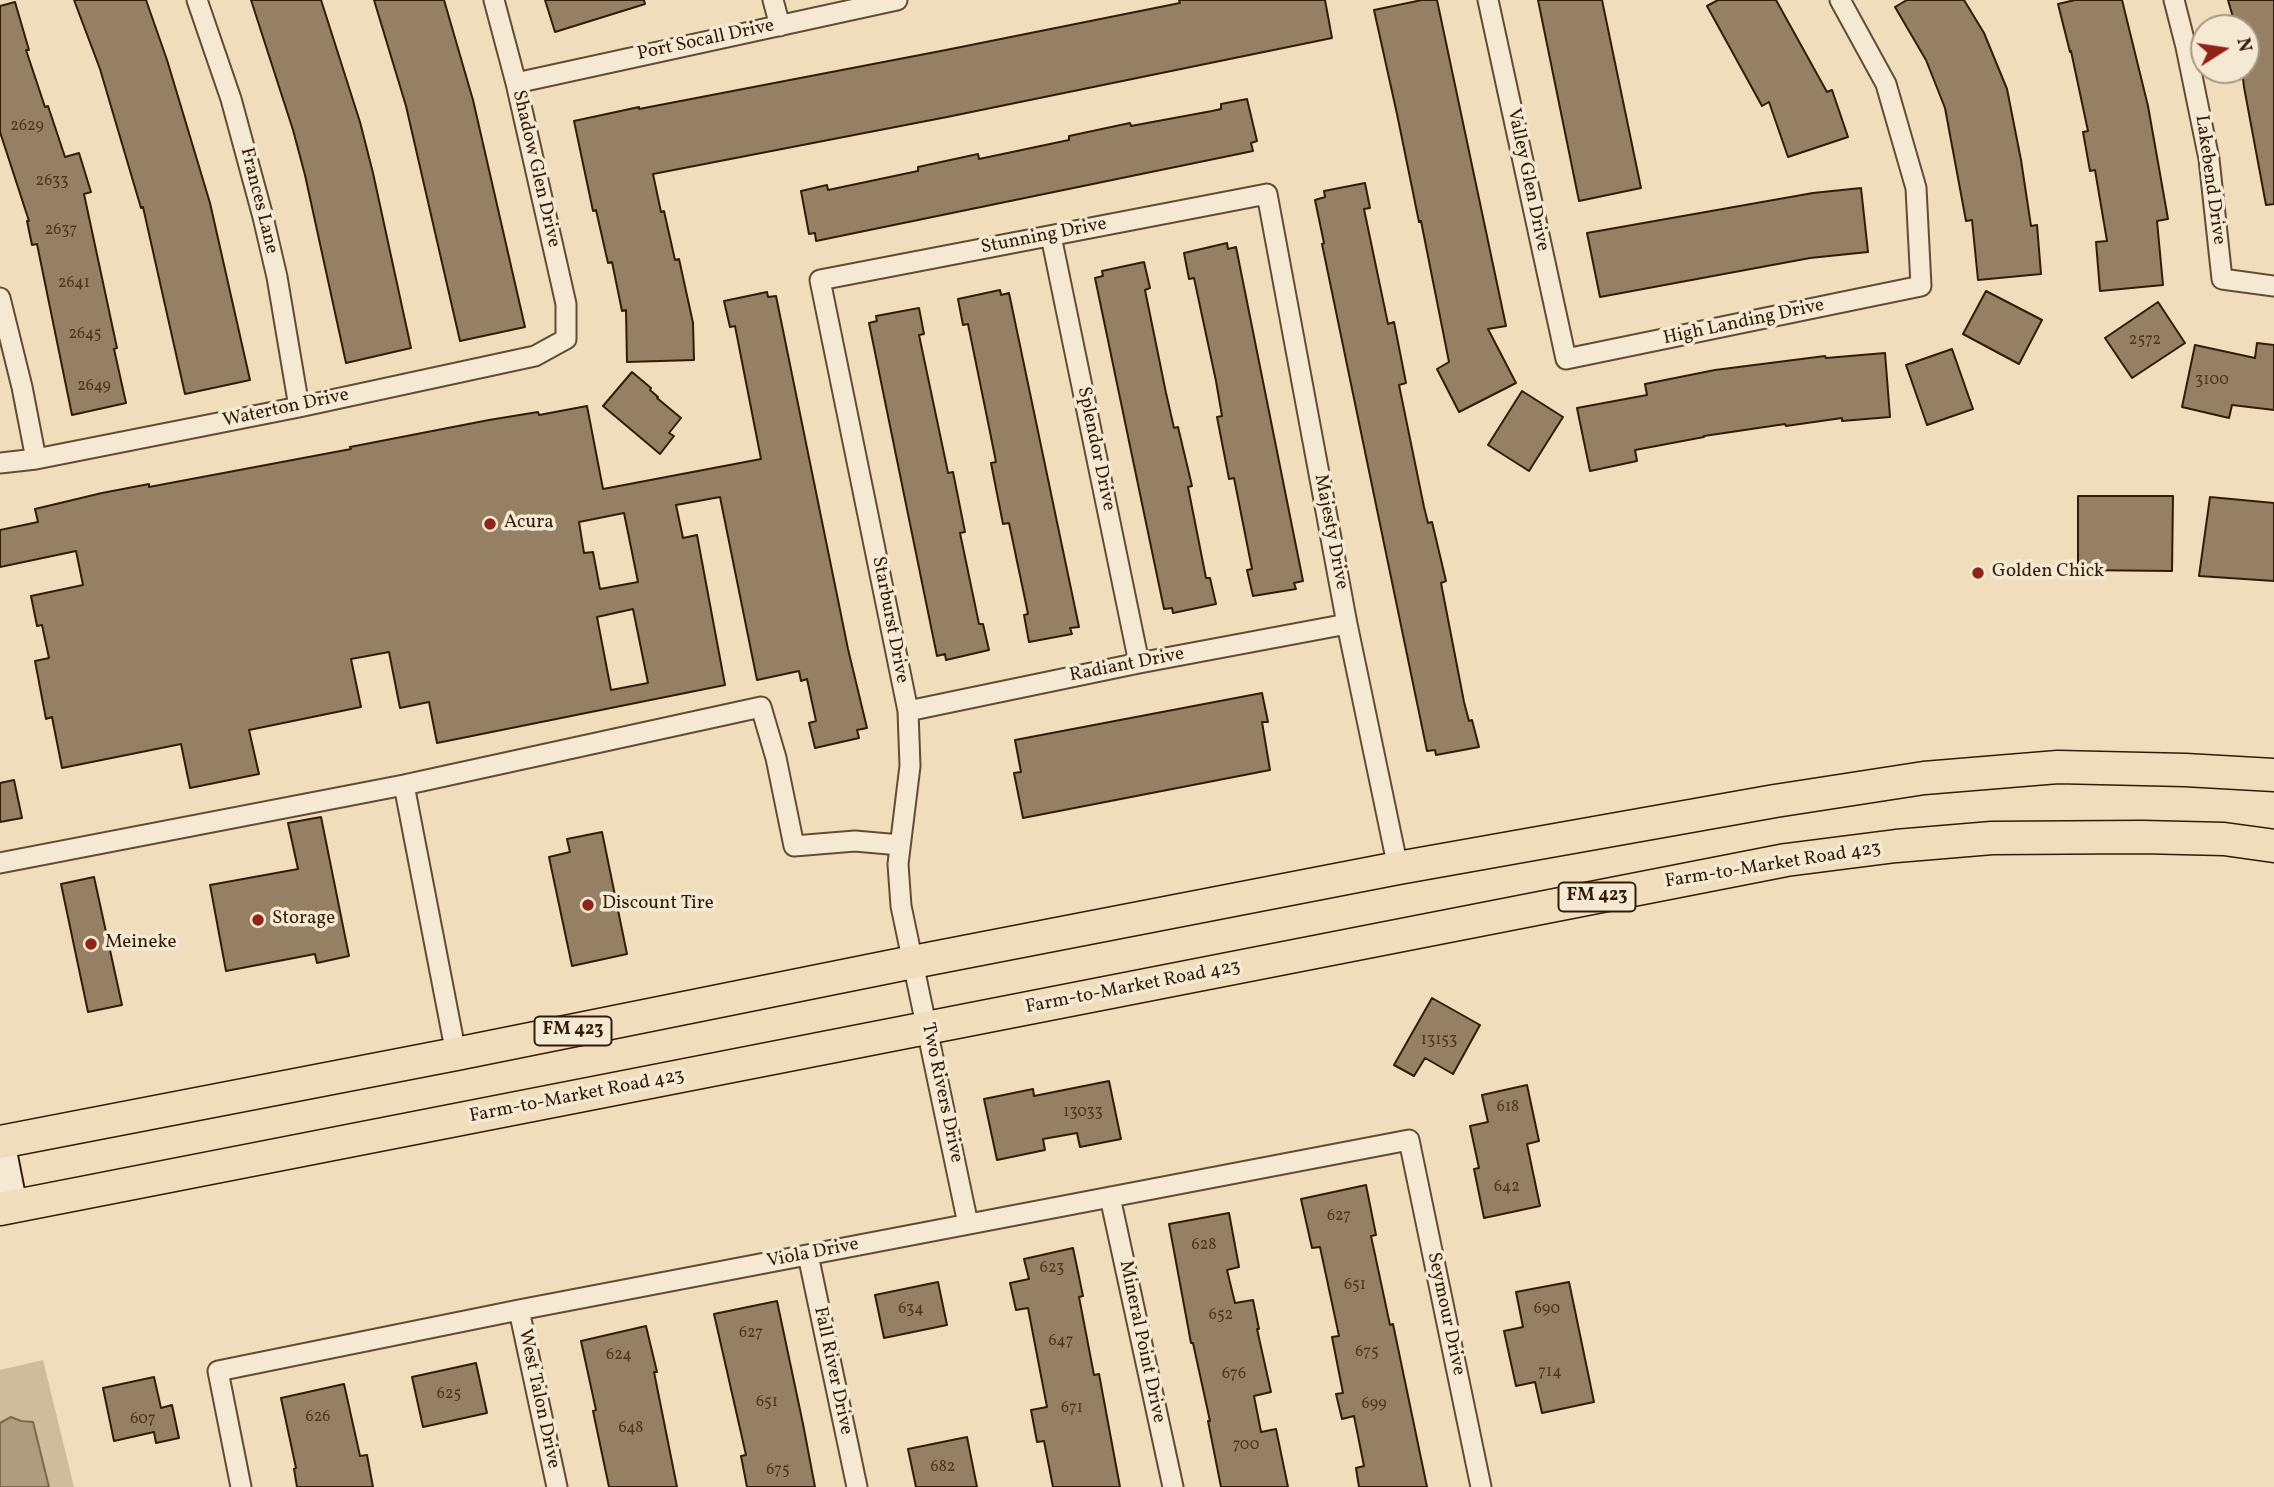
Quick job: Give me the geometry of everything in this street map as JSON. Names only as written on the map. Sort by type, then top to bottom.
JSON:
[{"type":"main road","name":"FM 423","points":[[0,1141],[1398,868],[1775,800],[1924,778],[2058,767],[2274,775]]},
{"type":"main road","name":"Farm-to-Market Road 423","points":[[7,1208],[1786,860],[1896,846],[1992,838],[2224,839],[2274,846]]},
{"type":"street","name":"Frances Lane","points":[[197,0],[231,99],[264,217],[299,407]]},
{"type":"street","name":"Shadow Glen Drive","points":[[494,0],[516,83],[566,304],[566,339]]},
{"type":"street","points":[[773,0],[780,26]]},
{"type":"street","name":"Port Socall Drive","points":[[516,83],[897,0]]},
{"type":"street","name":"Valley Glen Drive","points":[[1488,0],[1566,359]]},
{"type":"street","name":"High Landing Drive","points":[[1566,359],[1921,286],[1916,188],[1886,85],[1840,0]]},
{"type":"street","name":"Lakebend Drive","points":[[2174,0],[2209,159],[2222,279],[2274,286]]},
{"type":"street","name":"Stunning Drive","points":[[820,280],[1267,194]]},
{"type":"street","name":"Majesty Drive","points":[[1267,194],[1347,624],[1398,868]]},
{"type":"street","name":"Splendor Drive","points":[[1051,236],[1139,663]]},
{"type":"street","name":"Starburst Drive","points":[[820,280],[908,711],[910,766],[898,864],[901,906],[913,962]]},
{"type":"street","points":[[0,298],[36,459]]},
{"type":"street","name":"Waterton Drive","points":[[0,463],[36,459],[299,407],[535,356],[566,339]]},
{"type":"street","name":"Radiant Drive","points":[[908,711],[1139,663],[1347,624]]},
{"type":"street","points":[[0,863],[404,785],[761,707],[776,758],[794,846],[855,841],[900,845]]},
{"type":"street","points":[[404,785],[456,1054]]},
{"type":"street","name":"Two Rivers Drive","points":[[913,962],[968,1224]]},
{"type":"street","name":"Viola Drive","points":[[241,1487],[218,1371],[519,1310],[1409,1140]]},
{"type":"street","name":"Seymour Drive","points":[[1409,1140],[1481,1487]]},
{"type":"street","points":[[0,1141],[7,1208]]},
{"type":"street","name":"Mineral Point Drive","points":[[1110,1197],[1173,1487]]},
{"type":"street","name":"Fall River Drive","points":[[808,1255],[857,1487]]},
{"type":"street","name":"West Talon Drive","points":[[519,1310],[558,1487]]},
{"type":"shaded area","points":[[43,1360],[74,1487],[0,1487],[0,1370]]},
{"type":"shaded area","points":[[11,1417],[33,1422],[49,1487],[0,1487],[0,1423]]},
{"type":"building","points":[[74,0],[146,0],[210,203],[250,380],[185,394],[143,207],[141,208],[100,69]]},
{"type":"building","points":[[251,0],[321,0],[360,122],[411,348],[346,363],[305,175]]},
{"type":"building","points":[[374,0],[444,0],[473,100],[525,327],[460,341],[406,106]]},
{"type":"building","points":[[545,0],[644,0],[645,4],[555,32]]},
{"type":"building","points":[[1179,0],[1325,0],[1332,38],[653,174],[675,260],[679,259],[693,323],[694,360],[627,362],[626,310],[622,311],[612,262],[608,263],[596,210],[593,211],[574,121],[946,50],[1180,3]]},
{"type":"building","points":[[1422,0],[1437,0],[1506,326],[1488,329],[1516,383],[1459,412],[1437,369],[1449,362],[1374,10]]},
{"type":"building","points":[[1538,0],[1602,0],[1641,188],[1579,201]]},
{"type":"building","points":[[1718,0],[1776,0],[1827,92],[1832,90],[1848,137],[1788,157],[1769,102],[1762,106],[1707,6]]},
{"type":"building","points":[[1907,0],[1964,0],[1984,33],[2007,89],[2031,226],[2037,225],[2041,274],[1978,280],[1972,220],[1966,221],[1945,108],[1926,60],[1895,7]]},
{"type":"building","points":[[2075,0],[2122,0],[2148,106],[2168,219],[2157,221],[2163,285],[2100,291],[2096,242],[2107,241],[2095,170],[2090,171],[2083,132],[2088,131],[2058,4]]},
{"type":"building","points":[[2228,0],[2274,0],[2274,204],[2266,205],[2244,84],[2260,84],[2260,14],[2232,14]]},
{"type":"building","points":[[15,2],[29,50],[26,50],[65,157],[79,153],[91,192],[84,194],[126,403],[72,415],[37,244],[32,245],[29,221],[0,132],[0,6]]},
{"type":"building","points":[[1247,99],[1257,141],[1251,143],[1253,151],[816,241],[815,233],[809,234],[801,191],[827,185],[828,190],[918,171],[918,167],[978,154],[979,159],[1069,140],[1069,136],[1130,123],[1131,126],[1212,111],[1221,109],[1221,104]]},
{"type":"building","points":[[1365,183],[1370,208],[1364,209],[1388,324],[1394,322],[1406,383],[1399,385],[1424,507],[1428,523],[1432,522],[1446,581],[1441,583],[1464,702],[1479,747],[1436,755],[1435,750],[1427,751],[1315,200],[1325,197],[1324,191]]},
{"type":"building","points":[[1861,188],[1868,252],[1810,258],[1600,297],[1587,233],[1813,193]]},
{"type":"building","points":[[1227,243],[1228,249],[1236,247],[1303,581],[1294,583],[1296,589],[1253,596],[1247,570],[1252,569],[1234,478],[1229,479],[1217,417],[1222,416],[1216,381],[1194,278],[1189,279],[1184,253]]},
{"type":"building","points":[[1144,262],[1150,288],[1145,290],[1166,393],[1174,428],[1178,427],[1192,486],[1188,487],[1206,578],[1210,578],[1216,604],[1173,613],[1172,608],[1164,609],[1095,278],[1103,276],[1102,271]]},
{"type":"building","points":[[1000,290],[1001,295],[1009,293],[1079,627],[1070,628],[1072,634],[1029,642],[1024,615],[1028,614],[1026,604],[1009,523],[1003,524],[991,463],[996,462],[968,324],[963,325],[958,299]]},
{"type":"building","points":[[1986,291],[2042,320],[2019,364],[1963,334]]},
{"type":"building","points":[[767,292],[768,297],[776,296],[848,649],[867,728],[857,730],[859,738],[815,748],[809,723],[816,721],[807,679],[801,681],[799,671],[757,680],[720,497],[676,505],[683,538],[697,535],[725,685],[437,743],[429,702],[400,708],[389,652],[351,659],[361,707],[249,730],[259,774],[190,788],[181,744],[62,768],[52,717],[46,719],[35,661],[49,658],[42,625],[37,626],[31,596],[83,585],[76,551],[0,567],[0,530],[38,522],[35,509],[102,493],[149,484],[149,487],[351,449],[350,447],[489,420],[538,412],[539,415],[587,406],[603,489],[761,459],[735,326],[730,327],[724,301]],"holes":[[[624,513],[638,582],[600,589],[593,552],[584,553],[579,522]],[[633,609],[648,683],[611,690],[597,617]]]},
{"type":"building","points":[[2158,302],[2185,343],[2132,378],[2105,338]]},
{"type":"building","points":[[919,308],[924,334],[919,335],[948,473],[953,472],[965,532],[960,533],[979,624],[983,624],[989,650],[946,660],[945,654],[937,656],[869,323],[877,321],[876,316]]},
{"type":"building","points":[[2257,343],[2274,345],[2274,410],[2232,405],[2229,418],[2182,407],[2195,345],[2255,358]]},
{"type":"building","points":[[1952,349],[1973,409],[1927,425],[1906,365]]},
{"type":"building","points":[[1885,353],[1890,417],[1842,421],[1842,418],[1704,436],[1635,450],[1637,461],[1590,471],[1577,408],[1647,395],[1645,384],[1715,370],[1825,356]]},
{"type":"building","points":[[632,372],[681,418],[669,433],[674,436],[660,454],[603,406]]},
{"type":"building","points":[[1522,391],[1563,417],[1529,471],[1488,445]]},
{"type":"building","points":[[2078,496],[2173,496],[2172,571],[2078,570]]},
{"type":"building","points":[[2210,497],[2274,503],[2274,581],[2199,576]]},
{"type":"building","points":[[1262,693],[1268,722],[1262,722],[1270,770],[1023,818],[1014,773],[1021,772],[1015,740]]},
{"type":"building","points":[[14,780],[22,818],[0,822],[0,783]]},
{"type":"building","points":[[321,817],[349,956],[317,963],[315,954],[226,971],[210,885],[298,869],[288,823]]},
{"type":"building","name":"Discount Tire","points":[[602,832],[627,954],[572,966],[549,857],[570,852],[567,839]]},
{"type":"building","name":"Meineke","points":[[94,877],[122,1005],[88,1012],[61,884]]},
{"type":"building","points":[[1432,998],[1480,1025],[1453,1074],[1425,1058],[1414,1076],[1394,1065]]},
{"type":"building","points":[[1109,1081],[1121,1139],[1080,1147],[1077,1133],[1043,1139],[1045,1150],[997,1160],[984,1099],[1033,1089],[1034,1096]]},
{"type":"building","points":[[1527,1085],[1539,1141],[1527,1144],[1540,1206],[1484,1218],[1474,1169],[1479,1168],[1470,1126],[1488,1122],[1482,1095]]},
{"type":"building","points":[[1366,1185],[1376,1235],[1371,1236],[1390,1325],[1393,1324],[1427,1487],[1359,1487],[1356,1468],[1364,1466],[1354,1416],[1342,1419],[1336,1394],[1343,1393],[1332,1337],[1339,1336],[1320,1247],[1312,1248],[1301,1199]]},
{"type":"building","points":[[1229,1213],[1239,1267],[1227,1270],[1235,1303],[1253,1300],[1271,1392],[1254,1396],[1261,1432],[1276,1429],[1288,1487],[1221,1487],[1169,1224]]},
{"type":"building","points":[[1073,1248],[1094,1375],[1099,1374],[1120,1487],[1053,1487],[1044,1441],[1037,1442],[1031,1410],[1047,1407],[1028,1308],[1016,1310],[1010,1283],[1029,1279],[1024,1259]]},
{"type":"building","points":[[938,1282],[947,1325],[884,1338],[875,1295]]},
{"type":"building","points":[[1569,1282],[1594,1402],[1542,1413],[1535,1382],[1516,1386],[1504,1331],[1523,1327],[1516,1292]]},
{"type":"building","points":[[777,1301],[815,1487],[747,1487],[741,1456],[746,1455],[714,1314]]},
{"type":"building","points":[[646,1326],[657,1372],[654,1372],[677,1487],[609,1487],[581,1341]]},
{"type":"building","points":[[476,1363],[487,1413],[423,1427],[412,1377]]},
{"type":"building","points":[[154,1377],[161,1408],[172,1405],[179,1438],[156,1443],[154,1432],[114,1441],[103,1388]]},
{"type":"building","points":[[344,1384],[360,1456],[367,1455],[373,1487],[297,1487],[296,1468],[281,1398]]},
{"type":"building","points":[[967,1437],[977,1487],[916,1487],[908,1449]]},
{"type":"place","name":"Acura","points":[[490,524]]},
{"type":"place","name":"Golden Chick","points":[[1978,573]]},
{"type":"place","name":"Discount Tire","points":[[588,905]]},
{"type":"place","name":"Storage","points":[[258,920]]},
{"type":"place","name":"Meineke","points":[[91,944]]}]
